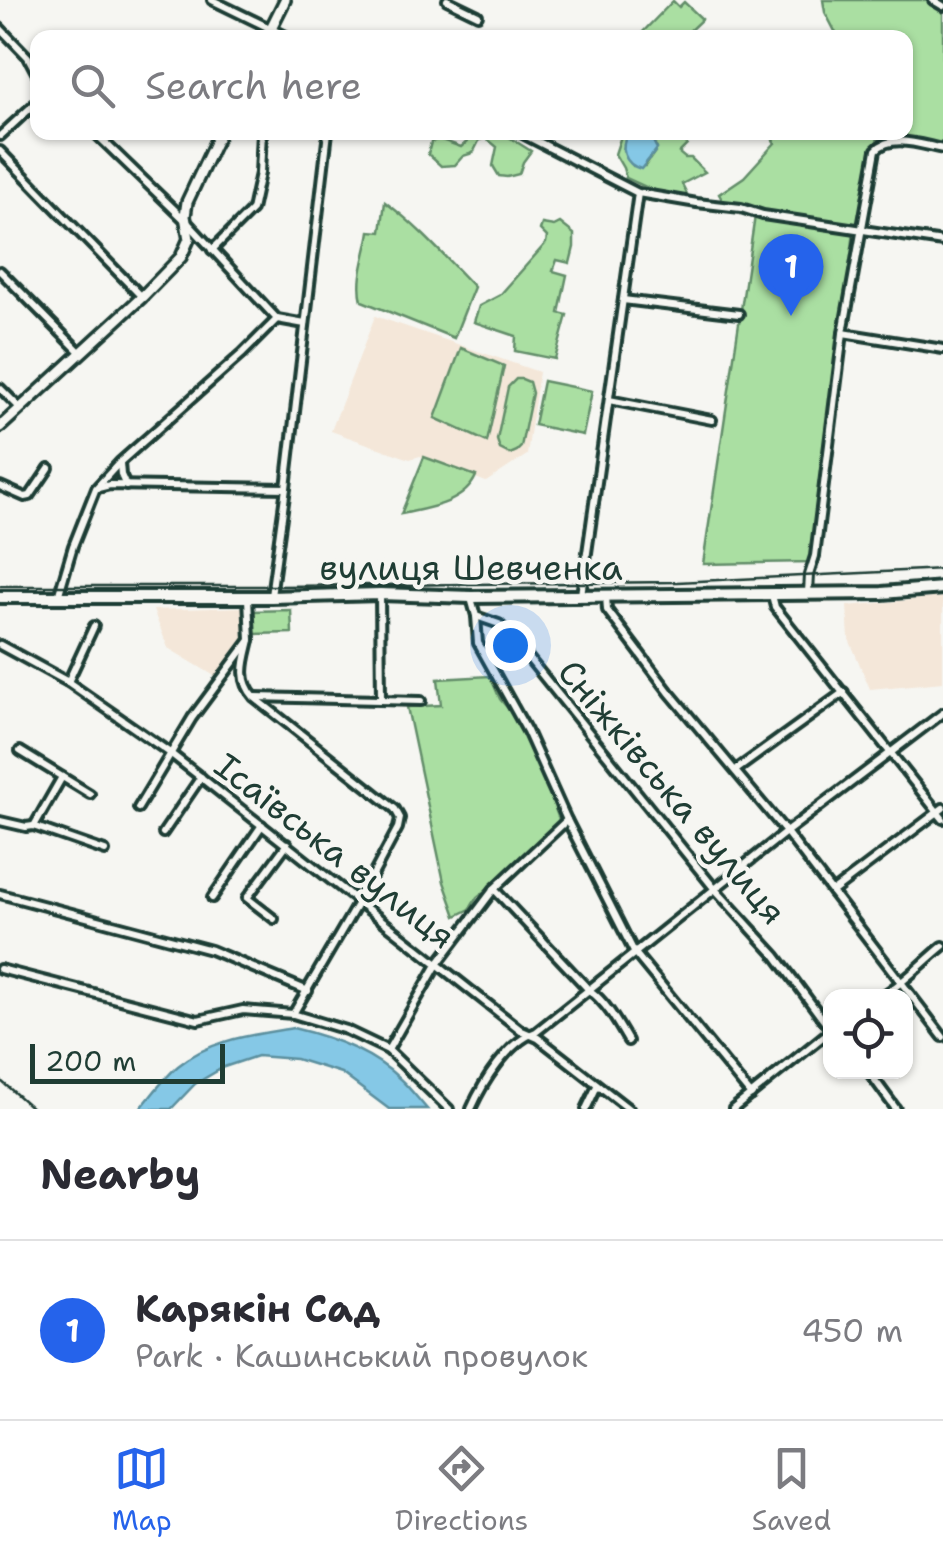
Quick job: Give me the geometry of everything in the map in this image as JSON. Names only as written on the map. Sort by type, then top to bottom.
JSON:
[{"type":"main road","name":"вулиця Шевченка","points":[[0,596],[470,597],[943,588]]},
{"type":"street","points":[[212,0],[263,30]]},
{"type":"street","points":[[270,30],[285,0]]},
{"type":"street","points":[[447,0],[478,15]]},
{"type":"street","points":[[934,0],[943,6]]},
{"type":"street","points":[[0,28],[30,53]]},
{"type":"street","points":[[0,136],[30,108]]},
{"type":"street","points":[[102,140],[277,318],[305,324]]},
{"type":"street","points":[[0,427],[142,297],[184,253],[189,239],[187,202],[216,140]]},
{"type":"street","points":[[212,250],[252,210],[261,140]]},
{"type":"street","points":[[270,597],[327,140]]},
{"type":"street","points":[[535,140],[638,192],[943,242]]},
{"type":"street","points":[[808,593],[843,333],[876,150],[892,141],[943,149]]},
{"type":"street","points":[[0,151],[142,297]]},
{"type":"street","points":[[581,595],[638,192]]},
{"type":"street","points":[[0,271],[81,353]]},
{"type":"street","points":[[623,300],[738,314]]},
{"type":"street","points":[[58,597],[96,488],[277,318]]},
{"type":"street","points":[[843,333],[943,349]]},
{"type":"street","points":[[0,388],[20,408]]},
{"type":"street","points":[[609,400],[712,420]]},
{"type":"street","points":[[120,462],[126,486]]},
{"type":"street","points":[[0,486],[30,496],[49,468]]},
{"type":"street","points":[[96,488],[286,488]]},
{"type":"street","points":[[380,594],[381,700]]},
{"type":"street","points":[[772,594],[775,608],[941,813],[832,892]]},
{"type":"street","points":[[606,595],[607,610],[617,624],[786,832],[943,1037]]},
{"type":"street","points":[[248,596],[250,640],[242,676],[246,688],[395,808],[400,818],[360,901],[293,1014]]},
{"type":"street","points":[[470,597],[478,643],[527,730],[567,820],[634,952],[752,1095]]},
{"type":"street","name":"Сніжківська вулиця","points":[[476,616],[499,624],[520,646],[714,888],[776,956],[823,1020]]},
{"type":"street","points":[[68,682],[94,626]]},
{"type":"street","points":[[138,808],[192,718],[250,640]]},
{"type":"street","name":"Ісаївська вулиця","points":[[0,644],[68,682],[170,753],[522,1030],[538,1038],[629,1109]]},
{"type":"street","points":[[227,673],[242,676]]},
{"type":"street","points":[[736,770],[844,692]]},
{"type":"street","points":[[254,697],[421,700]]},
{"type":"street","points":[[268,708],[274,697]]},
{"type":"street","points":[[472,1109],[492,1071],[524,1036],[536,1032],[714,888],[943,712]]},
{"type":"street","points":[[20,751],[90,794]]},
{"type":"street","points":[[33,826],[62,777]]},
{"type":"street","points":[[162,832],[201,778]]},
{"type":"street","points":[[388,1050],[438,963],[494,888],[567,820]]},
{"type":"street","points":[[0,821],[33,826],[105,852]]},
{"type":"street","points":[[212,898],[262,825]]},
{"type":"street","points":[[274,919],[247,898],[287,844]]},
{"type":"street","points":[[494,888],[594,992],[628,1040]]},
{"type":"street","points":[[0,894],[211,950],[308,991]]},
{"type":"street","points":[[892,989],[943,946]]},
{"type":"street","points":[[0,969],[198,1020],[243,1010],[293,1014],[346,1030],[388,1050],[448,1109]]},
{"type":"street","points":[[733,1109],[823,1036]]},
{"type":"street","points":[[874,1079],[896,1109]]},
{"type":"street","points":[[586,1109],[597,1086]]},
{"type":"shaded area","points":[[375,316],[539,372],[527,455],[486,482],[420,456],[410,459],[331,431]]},
{"type":"shaded area","points":[[943,597],[943,682],[870,689],[849,639],[847,606]]},
{"type":"shaded area","points":[[243,607],[244,640],[218,678],[168,648],[153,610]]},
{"type":"green space","points":[[823,0],[928,0],[943,8],[943,148],[896,140],[913,140],[913,30],[834,30]]},
{"type":"green space","points":[[673,1],[679,7],[684,2],[702,19],[690,30],[645,30]]},
{"type":"green space","points":[[436,140],[461,147],[469,140],[480,140],[473,153],[463,156],[455,165],[441,166],[428,154],[431,142]]},
{"type":"green space","points":[[489,140],[514,140],[531,151],[519,174],[499,176],[493,166],[497,147]]},
{"type":"green space","points":[[620,140],[626,140],[623,150],[633,166],[645,166],[657,149],[652,140],[687,140],[679,153],[691,158],[705,172],[682,184],[689,198],[659,193],[626,178],[615,154]]},
{"type":"green space","points":[[773,140],[877,140],[857,226],[725,205],[719,194],[744,177],[775,143]]},
{"type":"green space","points":[[385,202],[474,287],[454,338],[362,301],[361,274],[370,231],[381,232]]},
{"type":"green space","points":[[755,216],[854,232],[812,562],[703,564]]},
{"type":"green space","points":[[560,223],[574,234],[574,247],[570,263],[557,260],[553,271],[567,275],[559,313],[567,315],[555,359],[515,351],[516,336],[474,322],[479,306],[500,295],[546,243],[547,237],[540,230],[542,224]]},
{"type":"green space","points":[[461,348],[504,366],[487,442],[435,418]]},
{"type":"green space","points":[[516,379],[529,382],[532,393],[521,447],[510,454],[500,449],[497,440],[508,387]]},
{"type":"green space","points":[[543,381],[592,391],[583,435],[534,425]]},
{"type":"green space","points":[[424,457],[476,476],[454,499],[401,514]]},
{"type":"green space","points":[[291,610],[292,633],[253,634],[252,611]]},
{"type":"green space","points":[[490,676],[500,699],[522,725],[560,822],[477,897],[470,909],[456,916],[444,882],[407,707],[441,705],[438,679]]},
{"type":"water","points":[[625,140],[652,140],[657,149],[641,169],[625,155]]},
{"type":"water","points":[[293,1028],[336,1041],[377,1060],[404,1082],[427,1109],[389,1109],[341,1073],[296,1059],[257,1056],[224,1067],[195,1084],[171,1109],[140,1109],[173,1071],[204,1050]]},
{"type":"tram line","points":[[0,586],[677,582],[943,569]]},
{"type":"railway","points":[[0,1080],[33,1109]]},
{"type":"place","name":"Карякін Сад","points":[[791,316]]}]
